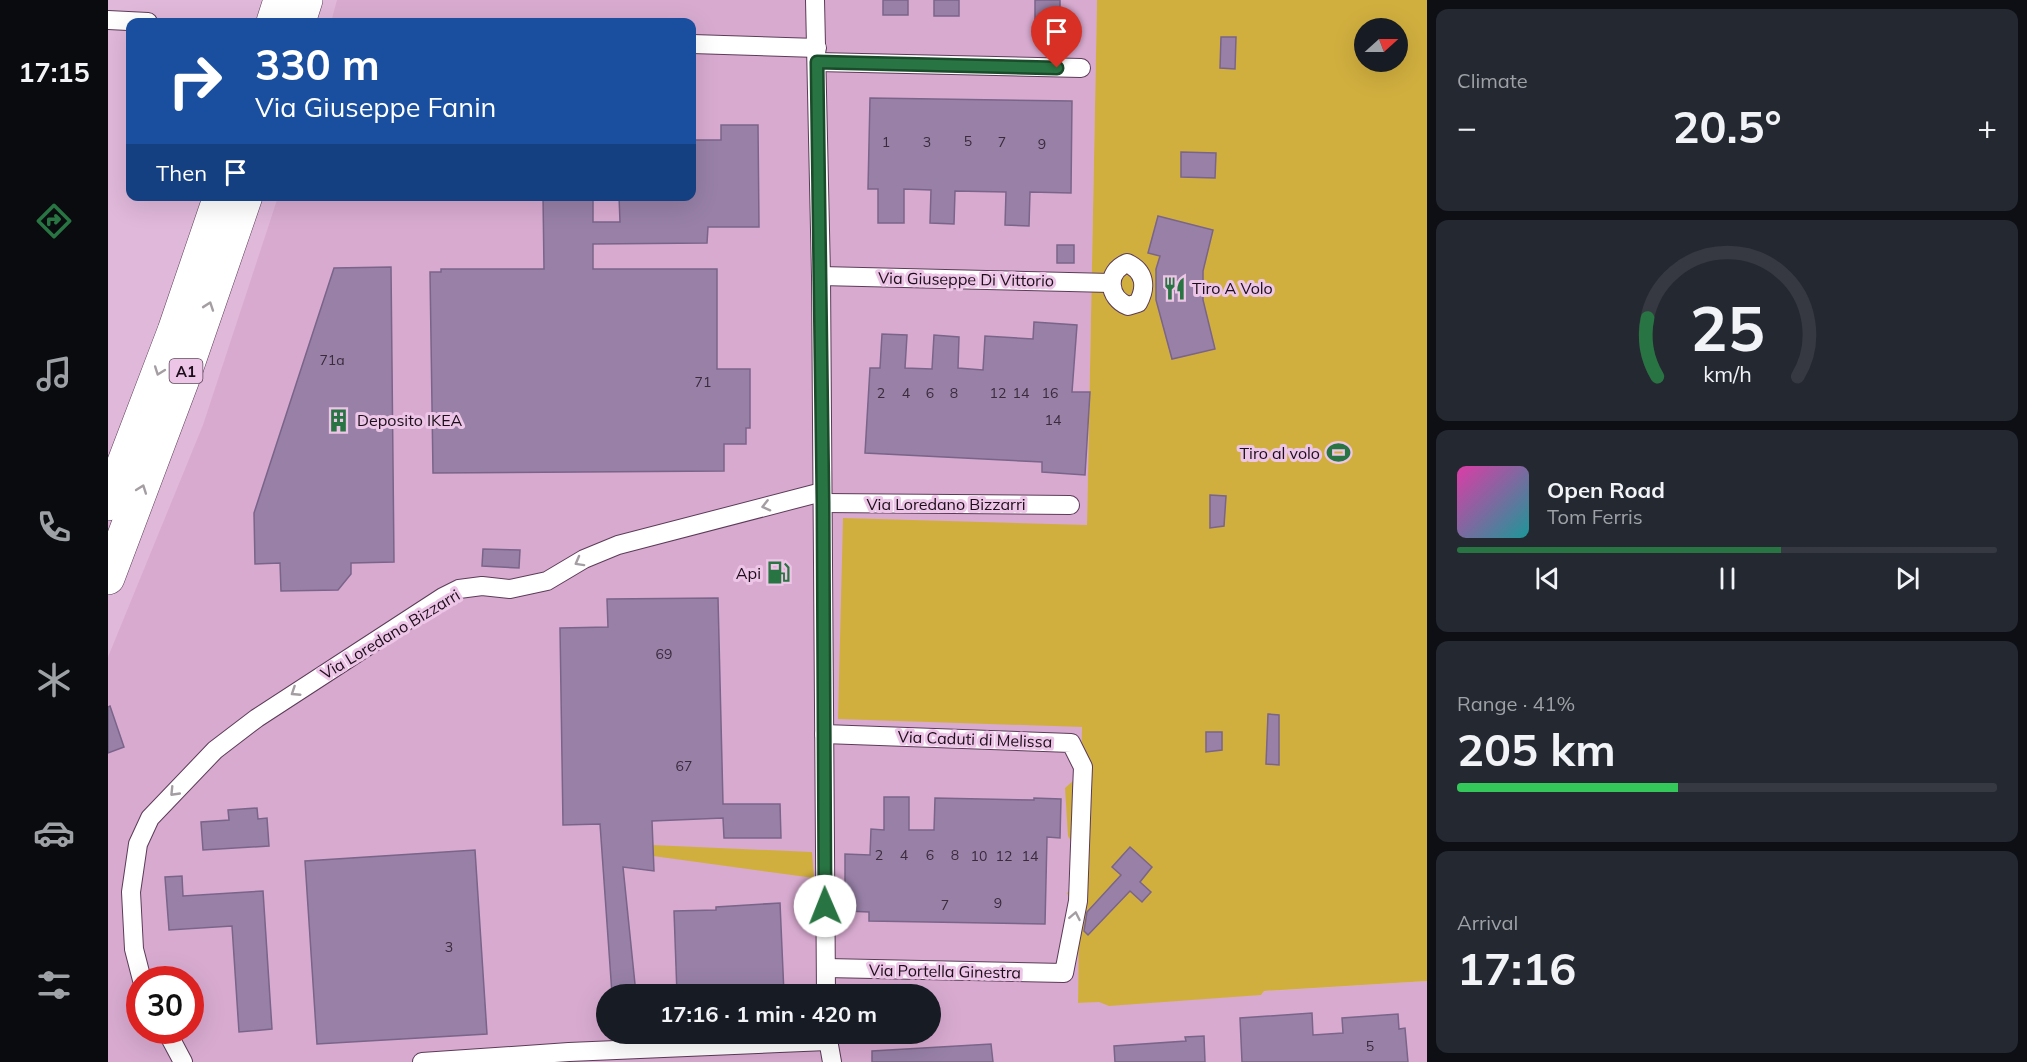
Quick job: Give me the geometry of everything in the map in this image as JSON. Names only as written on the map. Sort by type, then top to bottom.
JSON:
[{"type":"highway","points":[[274,18],[280,0]]},
{"type":"highway","points":[[300,18],[306,0]]},
{"type":"highway","name":"A1","points":[[108,504],[145,408],[217,201]]},
{"type":"highway","name":"A1","points":[[108,578],[183,379],[244,201]]},
{"type":"highway","points":[[108,476],[145,408]]},
{"type":"street","points":[[815,0],[821,276],[826,984]]},
{"type":"street","points":[[108,20],[126,21]]},
{"type":"street","points":[[696,44],[817,55],[1081,68]]},
{"type":"street","name":"Via Giuseppe Di Vittorio","points":[[821,276],[1111,283]]},
{"type":"street","name":"Via Loredano Bizzarri","points":[[138,966],[134,949],[131,892],[138,844],[150,818],[215,750],[270,708],[459,589],[482,586],[510,589],[547,581],[584,559],[618,544],[823,497],[1070,505]]},
{"type":"street","name":"Via Caduti di Melissa","points":[[824,734],[1071,743],[1083,767],[1083,783],[1078,901],[1064,973]]},
{"type":"street","name":"Via Portella Ginestra","points":[[826,968],[1064,973]]},
{"type":"street","points":[[173,1044],[183,1062]]},
{"type":"street","points":[[422,1062],[570,1057],[737,1044]]},
{"type":"street","points":[[828,1044],[832,1062]]},
{"type":"shaded area","points":[[337,0],[1097,0],[1078,1003],[1427,981],[1427,1062],[108,1062],[108,657],[203,425],[277,201],[696,201],[696,18],[332,18]]},
{"type":"shaded area","points":[[1097,0],[1427,0],[1427,981],[1264,991],[1261,995],[1109,1006],[1099,1002],[1078,1003],[1079,919],[1067,893],[1079,884],[1080,856],[1068,836],[1065,788],[1081,774],[1082,727],[838,719],[843,518],[1087,525]]},
{"type":"shaded area","points":[[652,845],[812,852],[814,878],[653,856]]},
{"type":"building","points":[[883,0],[908,0],[908,15],[883,15]]},
{"type":"building","points":[[934,0],[959,0],[959,16],[934,16]]},
{"type":"building","points":[[1035,0],[1060,0],[1060,19],[1035,19]]},
{"type":"building","points":[[1221,37],[1236,37],[1235,69],[1220,68]]},
{"type":"building","points":[[870,98],[1072,101],[1071,193],[1030,192],[1029,226],[1005,225],[1006,192],[955,191],[954,224],[930,223],[931,190],[904,189],[904,223],[878,223],[878,189],[868,189]]},
{"type":"building","points":[[721,125],[758,125],[759,227],[708,227],[707,243],[593,244],[593,269],[717,269],[717,369],[750,369],[750,428],[746,428],[746,444],[724,444],[724,471],[433,473],[430,272],[441,272],[441,269],[544,269],[543,201],[593,201],[593,222],[620,222],[619,201],[696,201],[696,140],[721,140]]},
{"type":"building","points":[[1181,152],[1216,153],[1215,178],[1181,177]]},
{"type":"building","points":[[1158,216],[1213,230],[1203,271],[1203,300],[1215,349],[1172,359],[1156,300],[1156,269],[1160,256],[1148,253]]},
{"type":"building","points":[[1057,245],[1074,245],[1074,263],[1057,263]]},
{"type":"building","name":"Deposito IKEA","points":[[391,267],[394,562],[351,563],[351,574],[338,590],[281,591],[280,563],[255,564],[254,513],[334,268]]},
{"type":"building","points":[[1034,322],[1077,325],[1072,392],[1090,392],[1085,475],[1042,472],[1042,462],[865,453],[870,368],[880,368],[882,334],[907,335],[905,368],[932,369],[934,335],[959,337],[958,368],[983,370],[985,336],[1033,339]]},
{"type":"building","points":[[1210,495],[1226,496],[1224,526],[1210,528]]},
{"type":"building","points":[[483,549],[520,550],[519,568],[482,566]]},
{"type":"building","points":[[718,598],[723,804],[780,804],[781,838],[724,838],[723,818],[652,821],[654,871],[623,867],[635,984],[611,984],[600,824],[563,825],[560,628],[608,627],[607,599]]},
{"type":"building","points":[[110,706],[124,747],[108,753],[108,707]]},
{"type":"building","points":[[1268,714],[1279,715],[1279,765],[1266,764]]},
{"type":"building","points":[[1206,732],[1222,732],[1222,750],[1206,752]]},
{"type":"building","points":[[884,797],[909,797],[909,830],[934,830],[935,798],[1061,799],[1060,838],[1047,837],[1045,924],[869,921],[869,912],[845,911],[845,854],[870,855],[871,829],[884,830]]},
{"type":"building","points":[[257,808],[258,819],[267,818],[269,846],[203,850],[201,822],[229,820],[228,810]]},
{"type":"building","points":[[1130,847],[1152,867],[1140,882],[1151,892],[1142,902],[1130,891],[1088,935],[1084,931],[1087,912],[1121,875],[1112,867]]},
{"type":"building","points":[[475,850],[487,1034],[317,1044],[305,861]]},
{"type":"building","points":[[182,876],[183,896],[263,891],[272,1029],[239,1032],[232,926],[169,930],[165,877]]},
{"type":"building","points":[[780,903],[784,984],[677,984],[674,911],[716,910],[716,907]]},
{"type":"building","points":[[1312,1013],[1313,1035],[1343,1033],[1342,1018],[1398,1014],[1399,1029],[1405,1028],[1408,1062],[1242,1062],[1240,1018]]},
{"type":"building","points":[[1204,1036],[1205,1062],[1115,1062],[1114,1046],[1186,1041],[1185,1037]]},
{"type":"building","points":[[991,1044],[993,1062],[872,1062],[872,1051]]},
{"type":"place","name":"Tiro A Volo","points":[[1174,288]]},
{"type":"place","name":"Deposito IKEA","points":[[339,420]]},
{"type":"place","name":"Tiro al volo","points":[[1338,453]]},
{"type":"place","name":"Api","points":[[779,573]]},
{"type":"route","points":[[825,906],[821,276],[817,62],[1057,68]]}]
